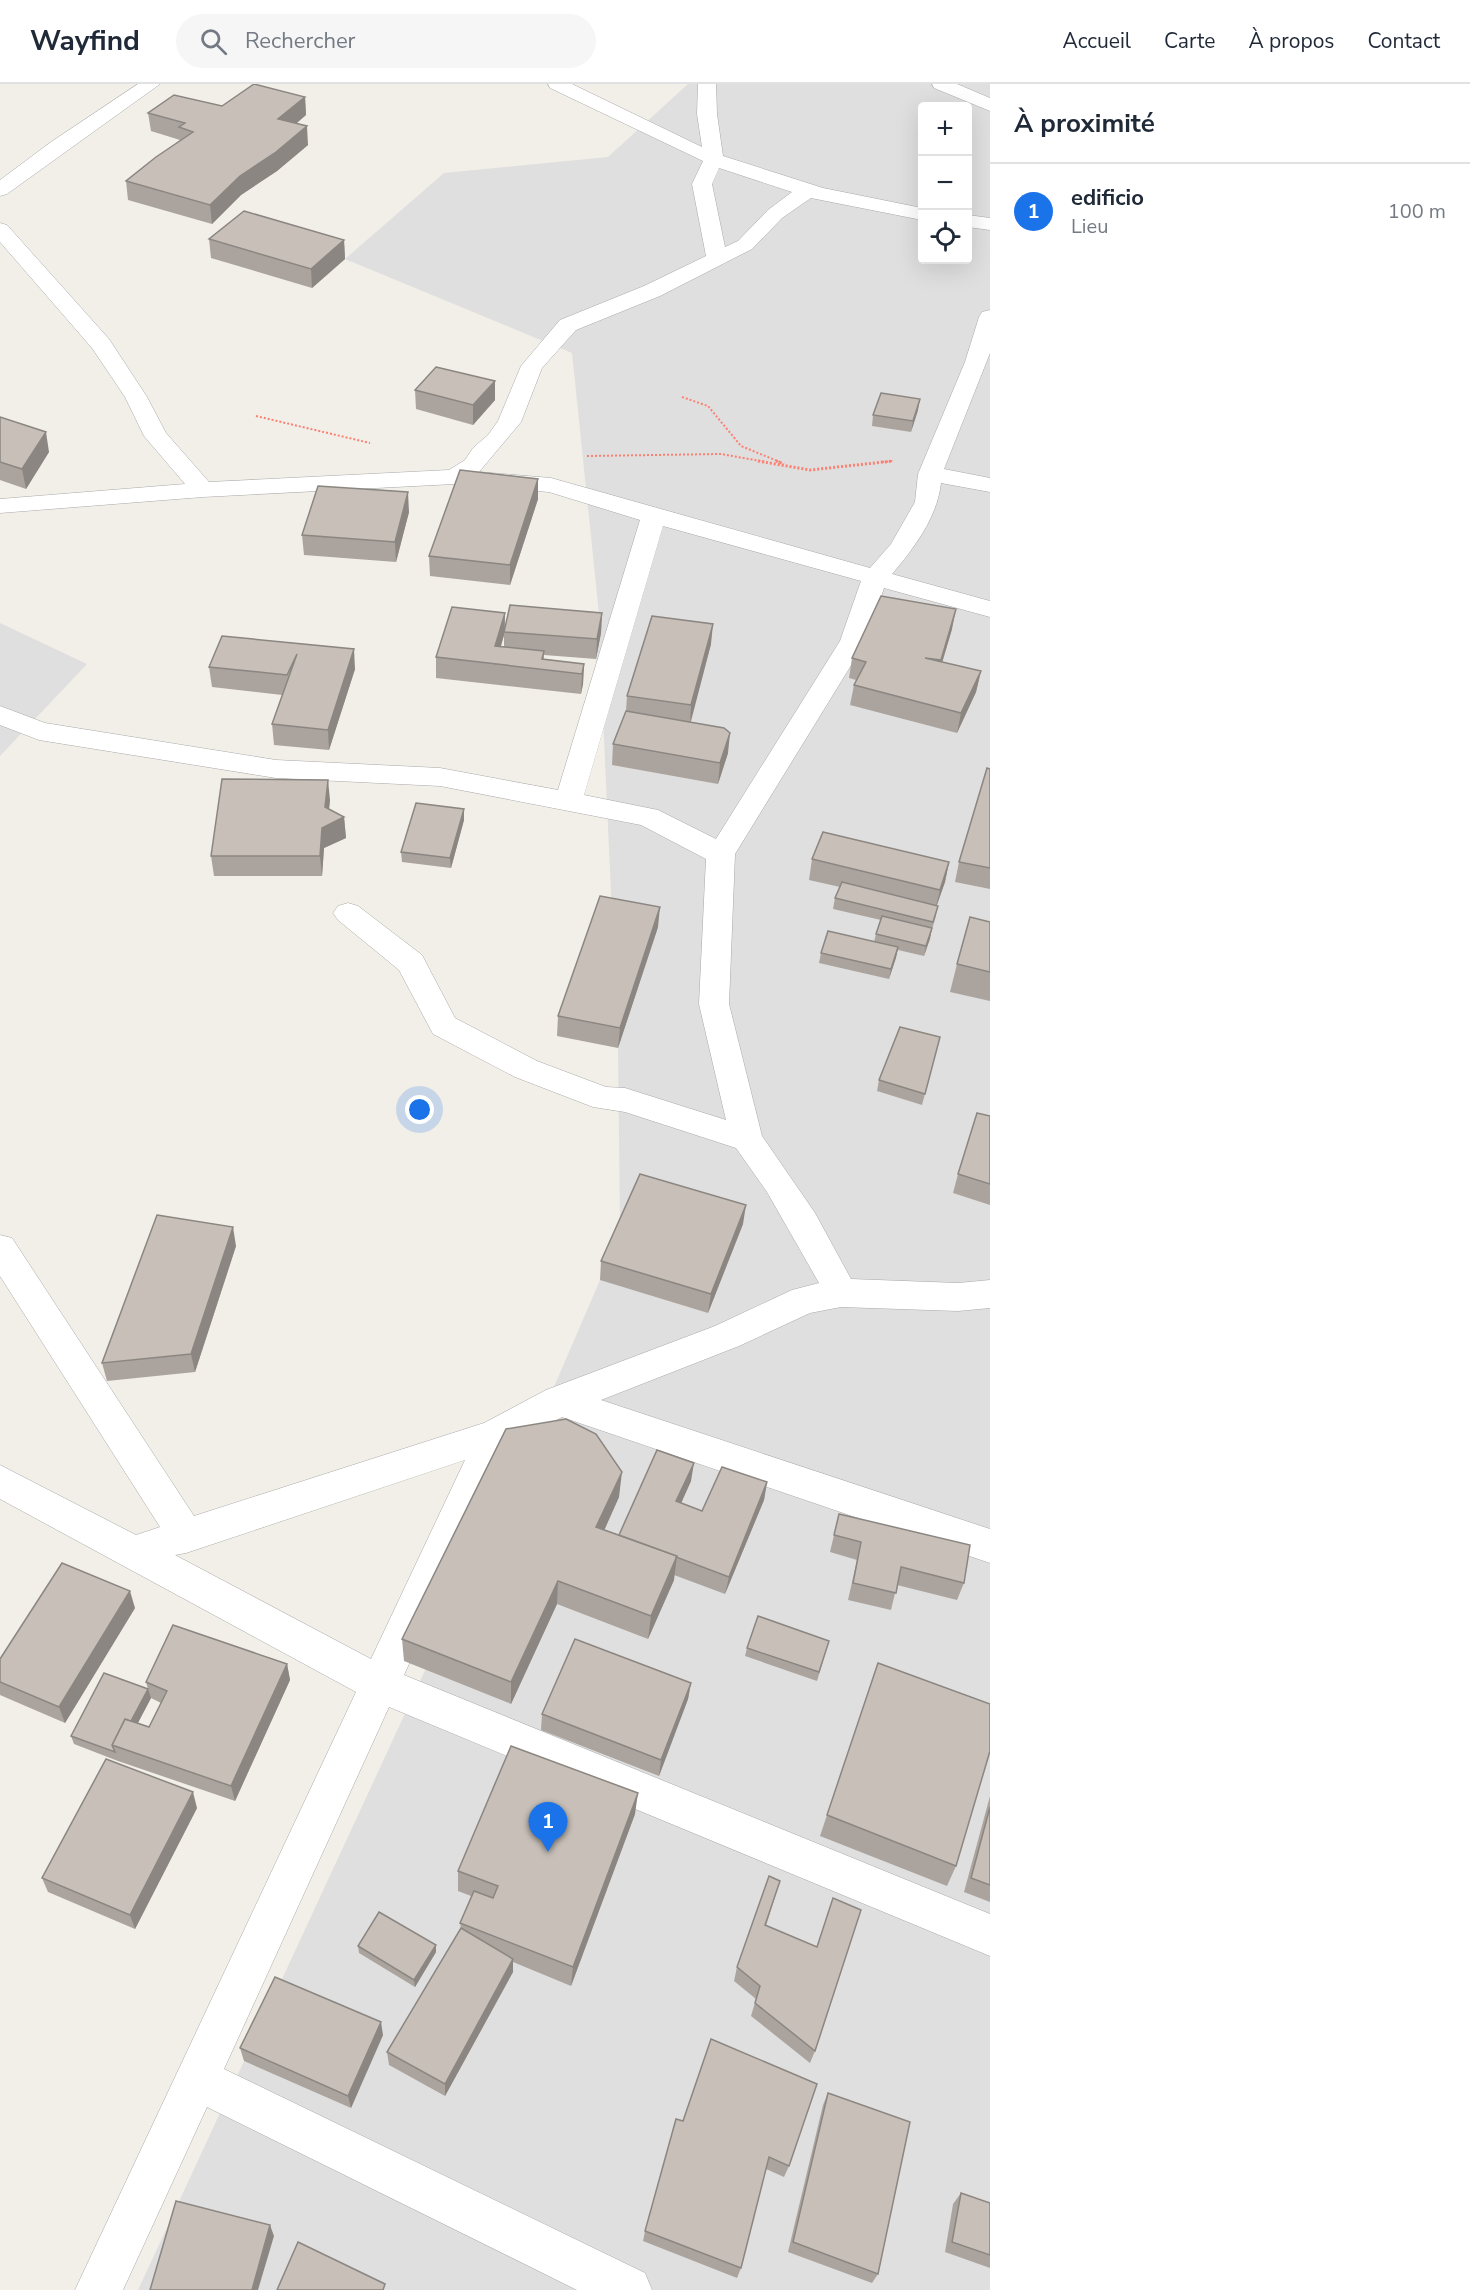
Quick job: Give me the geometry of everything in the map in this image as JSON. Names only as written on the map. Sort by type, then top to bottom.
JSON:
[{"type":"street","points":[[0,190],[58,146],[151,84]]},
{"type":"street","points":[[557,84],[714,158],[766,178],[889,209],[918,213]]},
{"type":"street","points":[[707,84],[707,114],[714,158],[702,184],[717,260]]},
{"type":"street","points":[[941,84],[990,105]]},
{"type":"street","points":[[454,477],[474,465],[481,453],[496,440],[509,422],[532,366],[568,325],[652,291],[745,245],[775,214],[809,190]]},
{"type":"street","points":[[972,222],[990,224]]},
{"type":"street","points":[[0,229],[101,344],[136,397],[156,436],[203,490]]},
{"type":"street","points":[[841,1293],[803,1222],[779,1183],[747,1139],[714,1004],[721,854],[825,691],[853,641],[875,578],[902,547],[927,502],[930,474],[983,364],[990,317]]},
{"type":"street","points":[[930,474],[990,485]]},
{"type":"street","points":[[0,506],[203,490],[454,477],[551,484],[653,516],[990,609]]},
{"type":"street","points":[[568,803],[621,628],[629,591],[642,560],[653,516]]},
{"type":"street","points":[[0,715],[39,731],[276,769],[440,777],[648,818],[721,854]]},
{"type":"street","points":[[348,913],[411,963],[444,1026],[526,1069],[604,1099],[625,1100],[747,1139]]},
{"type":"street","points":[[0,1248],[186,1536]]},
{"type":"street","points":[[131,1553],[495,1435],[559,1401],[727,1336],[804,1300],[841,1293],[958,1297],[990,1294]]},
{"type":"street","points":[[559,1401],[990,1546]]},
{"type":"street","points":[[99,2290],[495,1435]]},
{"type":"street","points":[[0,1481],[380,1684],[990,1935]]},
{"type":"street","points":[[197,2079],[628,2290]]},
{"type":"path","points":[[682,397],[708,406],[741,446],[790,466]]},
{"type":"path","points":[[256,416],[375,444]]},
{"type":"path","points":[[585,456],[721,454],[810,470],[893,460],[930,474]]},
{"type":"shaded area","points":[[688,84],[990,84],[990,2290],[138,2290],[522,1461],[600,1280],[620,1224],[618,1048],[602,694],[596,659],[601,633],[572,353],[345,259],[444,173],[608,157]]},
{"type":"shaded area","points":[[0,623],[87,664],[0,756]]},
{"type":"building","points":[[254,84],[305,97],[278,119],[307,126],[276,152],[240,176],[210,205],[126,181],[193,132],[179,127],[185,123],[148,113],[174,95],[222,106]]},
{"type":"building","points":[[244,211],[344,240],[311,269],[209,239]]},
{"type":"building","points":[[436,367],[495,381],[473,405],[415,390]]},
{"type":"building","points":[[881,393],[920,399],[913,421],[873,415]]},
{"type":"building","points":[[0,417],[46,432],[22,469],[0,462]]},
{"type":"building","points":[[460,470],[538,479],[510,565],[429,556]]},
{"type":"building","points":[[318,486],[408,492],[395,542],[302,535]]},
{"type":"building","points":[[881,596],[956,609],[941,660],[925,658],[981,671],[961,713],[854,685],[866,662],[852,658]]},
{"type":"building","points":[[510,605],[602,613],[597,639],[504,632]]},
{"type":"building","points":[[452,607],[505,613],[495,646],[544,651],[542,659],[584,664],[582,674],[436,657]]},
{"type":"building","points":[[652,616],[713,624],[691,705],[627,696]]},
{"type":"building","points":[[222,636],[354,649],[328,730],[272,724],[297,654],[287,675],[209,667]]},
{"type":"building","points":[[626,711],[724,728],[730,733],[720,763],[613,744]]},
{"type":"building","points":[[987,768],[990,769],[990,868],[959,862]]},
{"type":"building","points":[[222,779],[328,780],[325,807],[344,817],[322,828],[320,856],[211,856]]},
{"type":"building","points":[[416,803],[464,809],[450,858],[401,852]]},
{"type":"building","points":[[823,832],[949,862],[940,890],[812,859]]},
{"type":"building","points":[[842,882],[938,906],[933,922],[835,898]]},
{"type":"building","points":[[600,896],[660,907],[620,1028],[558,1016]]},
{"type":"building","points":[[882,916],[932,928],[926,946],[876,934]]},
{"type":"building","points":[[970,917],[990,922],[990,972],[957,964]]},
{"type":"building","points":[[828,931],[898,947],[891,969],[821,953]]},
{"type":"building","points":[[900,1027],[940,1037],[925,1094],[879,1080]]},
{"type":"building","points":[[977,1113],[990,1116],[990,1184],[958,1174]]},
{"type":"building","points":[[640,1174],[746,1205],[711,1294],[601,1261]]},
{"type":"building","points":[[157,1215],[233,1227],[191,1354],[102,1363]]},
{"type":"building","points":[[566,1419],[596,1434],[622,1472],[596,1527],[677,1556],[651,1616],[558,1581],[511,1682],[402,1639],[506,1429]]},
{"type":"building","points":[[657,1450],[694,1463],[676,1501],[702,1511],[722,1467],[767,1482],[729,1577],[619,1535]]},
{"type":"building","points":[[839,1514],[970,1545],[964,1583],[901,1567],[896,1593],[853,1583],[861,1542],[834,1535]]},
{"type":"building","points":[[62,1563],[130,1591],[59,1707],[0,1682],[0,1659]]},
{"type":"building","points":[[758,1616],[829,1641],[819,1672],[747,1648]]},
{"type":"building","points":[[173,1625],[287,1664],[231,1786],[112,1745],[125,1719],[149,1727],[167,1691],[146,1682]]},
{"type":"building","points":[[575,1639],[691,1683],[661,1760],[542,1714]]},
{"type":"building","points":[[878,1663],[990,1704],[990,1751],[956,1866],[827,1815]]},
{"type":"building","points":[[104,1673],[148,1689],[131,1721],[125,1719],[112,1745],[115,1752],[71,1736]]},
{"type":"building","points":[[511,1746],[638,1793],[573,1967],[460,1923],[474,1891],[493,1898],[498,1886],[458,1871]]},
{"type":"building","points":[[106,1759],[193,1792],[130,1915],[42,1878]]},
{"type":"building","points":[[990,1807],[990,1885],[971,1878]]},
{"type":"building","points":[[769,1876],[780,1881],[765,1925],[817,1947],[833,1898],[861,1910],[815,2051],[755,2003],[760,1986],[737,1967]]},
{"type":"building","points":[[379,1912],[436,1945],[414,1980],[358,1946]]},
{"type":"building","points":[[461,1928],[513,1959],[445,2084],[387,2052]]},
{"type":"building","points":[[275,1977],[381,2022],[348,2096],[240,2048]]},
{"type":"building","points":[[711,2039],[817,2084],[789,2166],[769,2157],[741,2268],[645,2231],[676,2119],[683,2121]]},
{"type":"building","points":[[828,2093],[910,2122],[878,2274],[793,2242]]},
{"type":"building","points":[[961,2193],[990,2203],[990,2255],[952,2242]]},
{"type":"building","points":[[176,2201],[270,2225],[252,2290],[150,2290]]},
{"type":"building","points":[[298,2242],[385,2284],[383,2290],[277,2290]]},
{"type":"place","name":"edificio","points":[[548,1852]]}]
